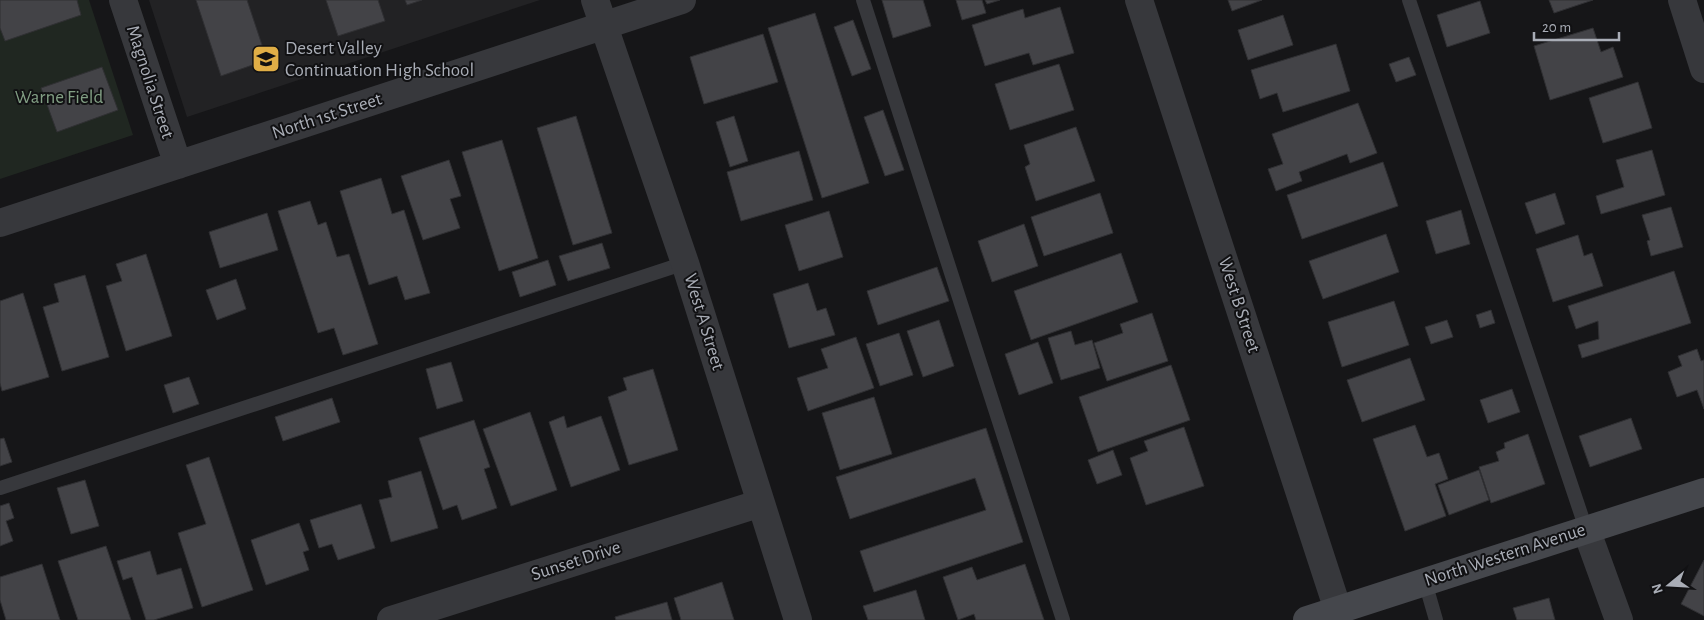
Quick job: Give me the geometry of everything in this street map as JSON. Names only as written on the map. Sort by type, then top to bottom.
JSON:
[{"type":"main road","name":"North Western Avenue","points":[[1307,620],[1704,492]]},
{"type":"street","name":"Magnolia Street","points":[[123,0],[178,165]]},
{"type":"street","name":"West A Street","points":[[595,0],[686,263],[798,620]]},
{"type":"street","name":"North 1st Street","points":[[0,223],[682,0]]},
{"type":"street","name":"West B Street","points":[[1139,0],[1338,610]]},
{"type":"street","points":[[1682,0],[1704,69]]},
{"type":"street","name":"Sunset Drive","points":[[391,620],[760,503]]},
{"type":"street","points":[[1586,529],[1619,620]]},
{"type":"lane","points":[[863,0],[1063,620]]},
{"type":"lane","points":[[1409,0],[1586,529]]},
{"type":"lane","points":[[0,488],[686,263]]},
{"type":"lane","points":[[1425,582],[1436,620]]},
{"type":"shaded area","name":"Desert Valley Continuation High School","points":[[149,0],[540,0],[187,117]]},
{"type":"green space","name":"Warne Field","points":[[0,0],[89,0],[133,135],[0,179]]},
{"type":"building","points":[[0,0],[77,0],[81,15],[5,41],[0,28]]},
{"type":"building","points":[[196,0],[247,0],[267,60],[221,76]]},
{"type":"building","points":[[326,0],[378,0],[385,21],[338,36]]},
{"type":"building","points":[[405,0],[422,0],[407,5]]},
{"type":"building","points":[[882,0],[923,0],[931,26],[893,38]]},
{"type":"building","points":[[956,0],[982,0],[986,13],[962,20]]},
{"type":"building","points":[[985,0],[1000,0],[987,4]]},
{"type":"building","points":[[1228,0],[1262,0],[1232,11]]},
{"type":"building","points":[[1549,0],[1593,0],[1554,13]]},
{"type":"building","points":[[1480,1],[1490,33],[1447,47],[1437,15]]},
{"type":"building","points":[[1060,7],[1074,53],[1033,65],[1029,53],[985,66],[972,25],[1023,9],[1025,18]]},
{"type":"building","points":[[815,13],[869,183],[822,198],[768,28]]},
{"type":"building","points":[[1283,15],[1293,45],[1248,60],[1238,30]]},
{"type":"building","points":[[853,20],[871,69],[852,76],[834,27]]},
{"type":"building","points":[[1593,28],[1601,52],[1613,47],[1623,77],[1550,100],[1534,46]]},
{"type":"building","points":[[763,34],[778,82],[704,104],[690,57]]},
{"type":"building","points":[[1336,44],[1350,91],[1283,112],[1277,93],[1260,99],[1251,70]]},
{"type":"building","points":[[1409,57],[1416,75],[1396,82],[1389,64]]},
{"type":"building","points":[[1059,64],[1074,110],[1010,130],[995,84]]},
{"type":"building","points":[[102,67],[118,110],[57,132],[41,88]]},
{"type":"building","points":[[1638,82],[1652,128],[1603,143],[1589,98]]},
{"type":"building","points":[[1358,103],[1377,153],[1350,163],[1347,154],[1299,172],[1302,181],[1276,191],[1268,169],[1283,164],[1272,134]]},
{"type":"building","points":[[883,110],[904,170],[885,176],[864,117]]},
{"type":"building","points":[[576,116],[612,233],[573,245],[537,128]]},
{"type":"building","points":[[734,116],[748,161],[730,167],[716,122]]},
{"type":"building","points":[[1076,127],[1095,181],[1036,201],[1025,167],[1030,164],[1024,145]]},
{"type":"building","points":[[502,140],[538,258],[499,271],[462,152]]},
{"type":"building","points":[[1652,150],[1665,195],[1601,214],[1596,196],[1624,187],[1616,160]]},
{"type":"building","points":[[799,151],[813,200],[741,221],[727,172]]},
{"type":"building","points":[[449,160],[461,196],[450,199],[460,228],[423,240],[401,176]]},
{"type":"building","points":[[1383,162],[1398,206],[1302,239],[1287,195]]},
{"type":"building","points":[[381,178],[392,214],[404,210],[430,293],[405,300],[397,276],[369,285],[340,191]]},
{"type":"building","points":[[1100,193],[1113,233],[1044,256],[1031,217]]},
{"type":"building","points":[[1555,193],[1565,224],[1536,234],[1525,203]]},
{"type":"building","points":[[310,201],[318,225],[326,222],[337,257],[349,254],[378,344],[343,355],[334,328],[318,333],[278,211]]},
{"type":"building","points":[[1671,207],[1683,247],[1651,256],[1647,241],[1650,240],[1642,215]]},
{"type":"building","points":[[1461,210],[1470,244],[1436,254],[1426,221]]},
{"type":"building","points":[[829,211],[843,257],[799,271],[785,225]]},
{"type":"building","points":[[267,213],[278,250],[220,268],[209,232]]},
{"type":"building","points":[[1024,224],[1038,266],[992,282],[978,241]]},
{"type":"building","points":[[1386,234],[1399,272],[1323,299],[1309,261]]},
{"type":"building","points":[[1578,235],[1584,256],[1592,253],[1603,286],[1553,302],[1536,249]]},
{"type":"building","points":[[602,243],[610,268],[568,281],[559,256]]},
{"type":"building","points":[[1121,253],[1138,302],[1031,340],[1014,291]]},
{"type":"building","points":[[146,254],[172,336],[126,351],[106,286],[122,281],[116,264]]},
{"type":"building","points":[[548,260],[556,285],[520,297],[512,272]]},
{"type":"building","points":[[937,267],[949,301],[878,325],[867,291]]},
{"type":"building","points":[[1674,271],[1691,323],[1582,358],[1578,345],[1599,339],[1598,321],[1576,329],[1568,306]]},
{"type":"building","points":[[85,275],[109,357],[62,371],[43,307],[59,302],[54,284]]},
{"type":"building","points":[[236,279],[246,309],[217,320],[206,290]]},
{"type":"building","points":[[808,283],[817,311],[826,308],[835,335],[789,348],[773,294]]},
{"type":"building","points":[[23,293],[49,377],[2,391],[0,383],[0,301]]},
{"type":"building","points":[[1394,301],[1409,345],[1342,367],[1328,322]]},
{"type":"building","points":[[1491,310],[1495,323],[1480,328],[1476,315]]},
{"type":"building","points":[[1152,313],[1168,361],[1107,381],[1094,343],[1123,333],[1120,324]]},
{"type":"building","points":[[939,320],[954,366],[923,377],[907,331]]},
{"type":"building","points":[[1447,320],[1453,337],[1431,344],[1425,327]]},
{"type":"building","points":[[1071,331],[1075,345],[1092,340],[1100,368],[1061,380],[1048,338]]},
{"type":"building","points":[[899,333],[913,375],[880,386],[866,344]]},
{"type":"building","points":[[856,337],[874,388],[808,411],[797,378],[828,368],[821,349]]},
{"type":"building","points":[[1038,342],[1053,383],[1019,395],[1005,354]]},
{"type":"building","points":[[1697,349],[1701,361],[1704,360],[1704,409],[1697,390],[1677,397],[1668,372],[1682,366],[1678,356]]},
{"type":"building","points":[[1410,358],[1425,400],[1362,422],[1347,380]]},
{"type":"building","points":[[451,362],[463,401],[437,409],[426,369]]},
{"type":"building","points":[[1171,365],[1190,420],[1098,452],[1079,397]]},
{"type":"building","points":[[653,369],[678,450],[629,465],[608,397],[627,390],[623,378]]},
{"type":"building","points":[[189,377],[199,404],[173,413],[164,385]]},
{"type":"building","points":[[1512,389],[1520,412],[1488,423],[1480,400]]},
{"type":"building","points":[[874,397],[892,454],[840,470],[822,413]]},
{"type":"building","points":[[332,398],[340,422],[283,441],[275,417]]},
{"type":"building","points":[[530,412],[557,490],[511,506],[483,429]]},
{"type":"building","points":[[564,416],[567,428],[601,416],[620,470],[571,487],[549,422]]},
{"type":"building","points":[[1631,418],[1642,449],[1590,467],[1579,436]]},
{"type":"building","points":[[474,420],[490,467],[484,469],[497,508],[462,520],[457,505],[443,510],[419,438]]},
{"type":"building","points":[[1415,425],[1427,457],[1439,453],[1448,479],[1435,484],[1446,516],[1405,531],[1373,439]]},
{"type":"building","points":[[1184,427],[1204,486],[1146,505],[1130,458],[1148,451],[1144,441]]},
{"type":"building","points":[[986,428],[1023,542],[874,592],[860,551],[986,510],[975,478],[850,519],[836,477]]},
{"type":"building","points":[[1528,434],[1545,484],[1491,503],[1479,467],[1499,461],[1496,452],[1505,448],[1504,443]]},
{"type":"building","points":[[4,438],[12,462],[0,466],[0,439]]},
{"type":"building","points":[[1113,450],[1122,475],[1097,484],[1088,460]]},
{"type":"building","points":[[209,457],[253,590],[202,607],[178,533],[206,524],[186,465]]},
{"type":"building","points":[[1479,470],[1489,500],[1449,515],[1438,485]]},
{"type":"building","points":[[421,471],[438,528],[391,542],[379,500],[392,497],[388,481]]},
{"type":"building","points":[[85,480],[99,526],[71,534],[57,488]]},
{"type":"building","points":[[9,503],[14,518],[6,521],[13,541],[0,546],[0,506]]},
{"type":"building","points":[[361,504],[375,548],[338,560],[332,544],[319,548],[310,520]]},
{"type":"building","points":[[299,523],[309,550],[303,552],[309,570],[266,585],[251,540]]},
{"type":"building","points":[[106,546],[131,620],[78,620],[58,561]]},
{"type":"building","points":[[150,551],[157,575],[181,568],[193,608],[154,620],[146,620],[132,577],[123,580],[117,561]]},
{"type":"building","points":[[1704,560],[1704,616],[1681,604]]},
{"type":"building","points":[[42,564],[60,620],[6,620],[0,600],[0,577]]},
{"type":"building","points":[[1025,564],[1044,620],[976,620],[974,614],[958,620],[943,577],[972,567],[977,580]]},
{"type":"building","points":[[722,582],[734,620],[681,620],[674,598]]},
{"type":"building","points":[[916,590],[925,620],[868,620],[863,606]]},
{"type":"building","points":[[1549,598],[1555,620],[1517,620],[1513,608]]},
{"type":"building","points":[[667,602],[672,620],[616,620],[615,617]]},
{"type":"place","name":"Desert Valley Continuation High School","points":[[266,59]]}]
